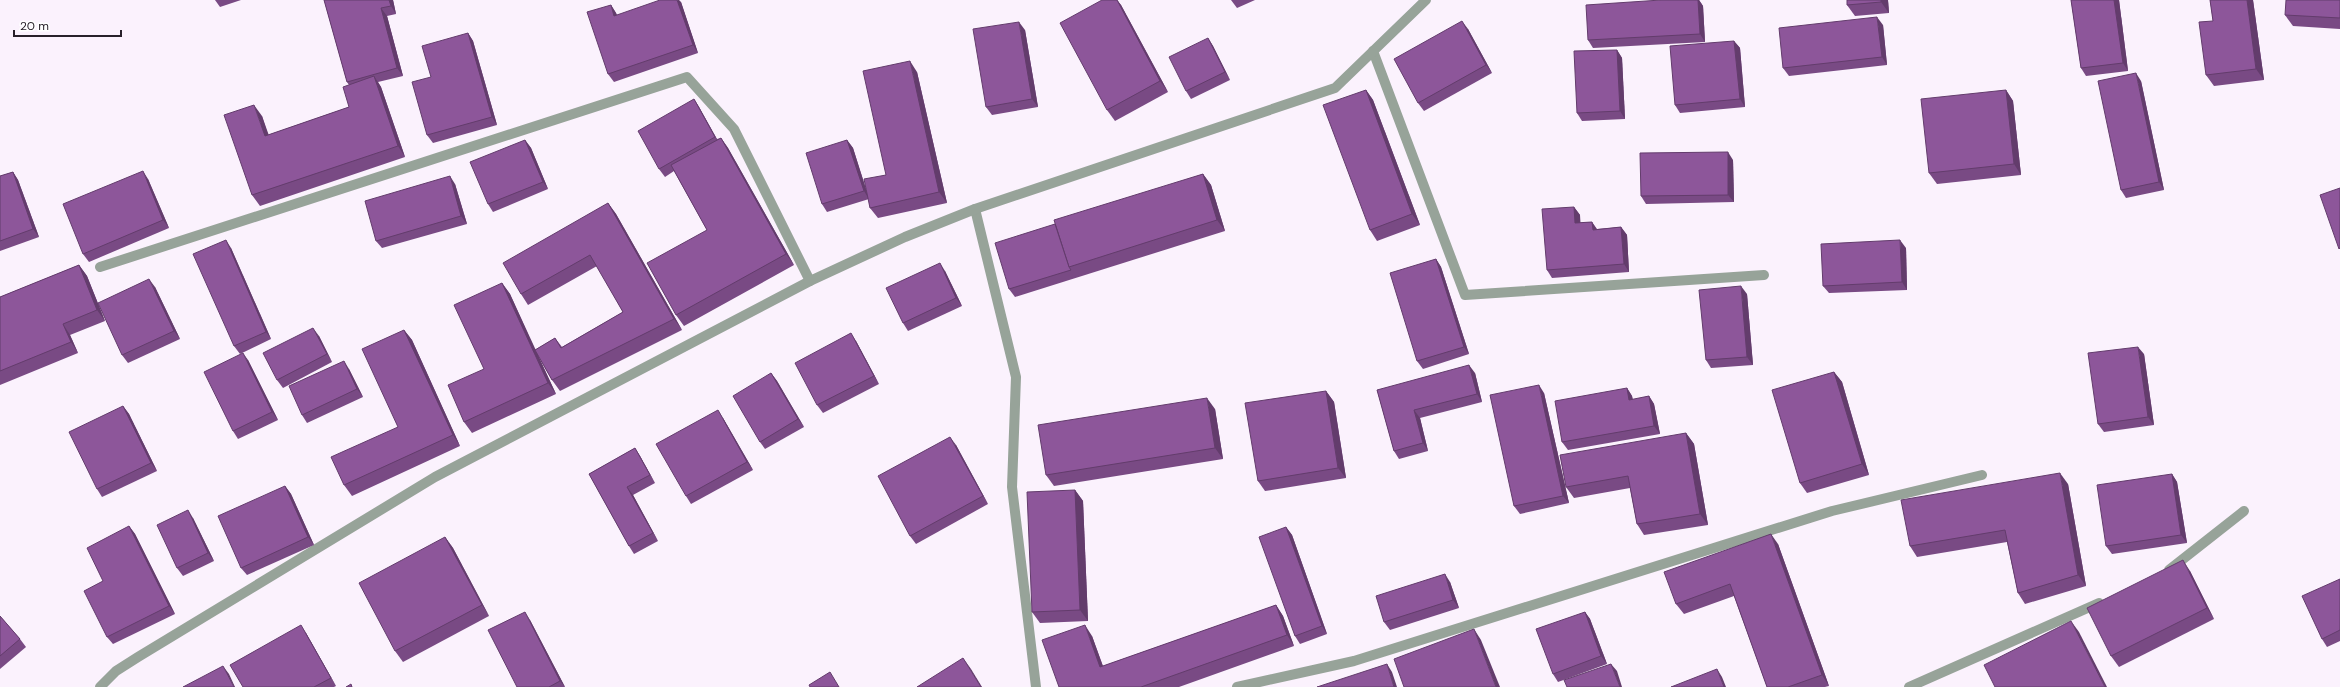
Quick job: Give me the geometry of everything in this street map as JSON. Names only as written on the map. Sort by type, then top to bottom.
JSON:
[{"type":"street","points":[[100,687],[116,671],[138,657],[435,477],[810,281],[905,237],[975,209],[1335,88],[1426,0]]},
{"type":"street","points":[[1373,51],[1465,295],[1764,275]]},
{"type":"street","points":[[100,267],[687,77],[734,129],[810,281]]},
{"type":"street","points":[[975,209],[1016,377],[1012,487],[1036,687]]},
{"type":"street","points":[[1238,687],[1354,661],[1832,511],[1982,475]]},
{"type":"street","points":[[2157,577],[2164,574],[2244,511]]},
{"type":"street","points":[[1909,687],[2106,600]]},
{"type":"building","points":[[324,0],[389,0],[391,6],[381,8],[397,68],[347,82]]},
{"type":"building","points":[[660,0],[677,0],[693,45],[608,74],[587,12],[611,5],[614,16]]},
{"type":"building","points":[[1102,0],[1117,0],[1160,81],[1107,110],[1060,23]]},
{"type":"building","points":[[1661,0],[1698,0],[1700,34],[1588,40],[1586,5]]},
{"type":"building","points":[[1847,0],[1881,0],[1881,2],[1847,5]]},
{"type":"building","points":[[2071,0],[2114,0],[2123,63],[2081,68]]},
{"type":"building","points":[[2210,0],[2247,0],[2256,69],[2206,75],[2199,22],[2213,21]]},
{"type":"building","points":[[2286,0],[2340,0],[2340,18],[2285,15]]},
{"type":"building","points":[[1877,17],[1882,57],[1783,68],[1779,28]]},
{"type":"building","points":[[1462,21],[1486,65],[1418,103],[1394,59]]},
{"type":"building","points":[[1019,22],[1032,99],[986,107],[973,29]]},
{"type":"building","points":[[468,33],[492,117],[427,135],[412,82],[431,77],[422,46]]},
{"type":"building","points":[[1208,38],[1225,72],[1186,91],[1169,57]]},
{"type":"building","points":[[1734,41],[1740,99],[1675,105],[1670,46]]},
{"type":"building","points":[[1617,50],[1620,111],[1577,113],[1574,51]]},
{"type":"building","points":[[910,61],[939,192],[870,208],[864,179],[886,175],[863,71]]},
{"type":"building","points":[[2136,73],[2159,182],[2121,190],[2098,81]]},
{"type":"building","points":[[374,76],[398,146],[252,195],[224,115],[254,105],[265,136],[349,107],[343,87]]},
{"type":"building","points":[[1366,90],[1412,214],[1370,230],[1323,105]]},
{"type":"building","points":[[2006,90],[2014,164],[1929,173],[1921,99]]},
{"type":"building","points":[[694,99],[715,137],[659,169],[638,131]]},
{"type":"building","points":[[721,138],[786,254],[676,315],[647,263],[707,230],[671,165]]},
{"type":"building","points":[[525,140],[543,182],[488,204],[470,162]]},
{"type":"building","points":[[847,140],[864,191],[822,204],[806,153]]},
{"type":"building","points":[[1728,152],[1728,195],[1641,196],[1640,153]]},
{"type":"building","points":[[143,171],[163,220],[83,254],[63,204]]},
{"type":"building","points":[[13,172],[33,229],[0,241],[0,176]]},
{"type":"building","points":[[1203,174],[1217,220],[1069,267],[1054,220]]},
{"type":"building","points":[[450,176],[461,216],[376,241],[365,201]]},
{"type":"building","points":[[2340,188],[2340,248],[2339,249],[2320,195]]},
{"type":"building","points":[[608,203],[674,319],[552,380],[535,350],[555,338],[561,348],[623,312],[590,255],[521,294],[503,263]]},
{"type":"building","points":[[1574,207],[1575,223],[1592,222],[1593,230],[1621,227],[1624,264],[1547,270],[1542,209]]},
{"type":"building","points":[[1055,224],[1071,270],[1009,289],[995,243]]},
{"type":"building","points":[[226,240],[266,332],[234,346],[193,254]]},
{"type":"building","points":[[1900,240],[1902,282],[1823,286],[1821,244]]},
{"type":"building","points":[[1436,259],[1464,347],[1417,361],[1390,273]]},
{"type":"building","points":[[940,263],[956,298],[903,323],[886,288]]},
{"type":"building","points":[[79,265],[97,310],[63,324],[71,342],[0,371],[0,297]]},
{"type":"building","points":[[149,279],[174,331],[122,355],[98,303]]},
{"type":"building","points":[[502,283],[548,383],[464,422],[448,385],[484,369],[454,305]]},
{"type":"building","points":[[1741,286],[1747,357],[1706,360],[1699,290]]},
{"type":"building","points":[[313,328],[327,354],[277,380],[263,353]]},
{"type":"building","points":[[404,330],[453,435],[344,485],[331,457],[398,427],[362,349]]},
{"type":"building","points":[[851,333],[874,376],[817,405],[795,363]]},
{"type":"building","points":[[2138,347],[2148,417],[2098,424],[2088,353]]},
{"type":"building","points":[[243,353],[272,412],[233,431],[204,372]]},
{"type":"building","points":[[344,361],[357,389],[302,415],[289,386]]},
{"type":"building","points":[[1469,365],[1477,394],[1414,410],[1423,443],[1394,451],[1377,390]]},
{"type":"building","points":[[1834,372],[1862,464],[1800,483],[1772,390]]},
{"type":"building","points":[[771,373],[798,419],[760,442],[733,396]]},
{"type":"building","points":[[1539,385],[1563,496],[1514,506],[1490,395]]},
{"type":"building","points":[[1627,388],[1629,400],[1649,396],[1654,426],[1562,442],[1555,401]]},
{"type":"building","points":[[1326,391],[1338,468],[1258,481],[1245,403]]},
{"type":"building","points":[[1207,398],[1215,448],[1046,475],[1038,425]]},
{"type":"building","points":[[123,406],[151,463],[97,489],[69,432]]},
{"type":"building","points":[[718,410],[747,462],[686,496],[656,444]]},
{"type":"building","points":[[1686,433],[1700,514],[1637,524],[1628,476],[1566,487],[1560,455]]},
{"type":"building","points":[[950,437],[983,496],[910,536],[878,476]]},
{"type":"building","points":[[635,448],[650,475],[627,487],[653,533],[629,546],[589,474]]},
{"type":"building","points":[[2060,473],[2078,575],[2018,593],[2005,530],[1910,546],[1901,500]]},
{"type":"building","points":[[2172,474],[2181,535],[2106,546],[2097,485]]},
{"type":"building","points":[[285,486],[308,537],[241,568],[218,516]]},
{"type":"building","points":[[1075,490],[1080,610],[1032,612],[1027,492]]},
{"type":"building","points":[[188,510],[208,553],[177,568],[157,525]]},
{"type":"building","points":[[129,526],[169,606],[107,637],[84,591],[103,581],[87,548]]},
{"type":"building","points":[[1286,527],[1322,626],[1295,636],[1259,537]]},
{"type":"building","points":[[1771,534],[1822,675],[1788,687],[1767,687],[1730,584],[1676,604],[1664,572]]},
{"type":"building","points":[[445,537],[482,605],[395,651],[359,583]]},
{"type":"building","points":[[2183,560],[2207,608],[2111,656],[2087,608]]},
{"type":"building","points":[[1445,574],[1453,600],[1384,622],[1376,596]]},
{"type":"building","points":[[2340,579],[2340,630],[2322,639],[2302,596]]},
{"type":"building","points":[[1276,605],[1287,635],[1141,687],[1059,687],[1042,640],[1085,625],[1100,667]]},
{"type":"building","points":[[525,612],[560,681],[549,687],[517,687],[488,630]]},
{"type":"building","points":[[1585,612],[1601,656],[1553,674],[1536,629]]},
{"type":"building","points":[[0,616],[20,639],[0,656]]},
{"type":"building","points":[[2071,621],[2105,687],[1995,687],[1984,665]]},
{"type":"building","points":[[301,625],[331,678],[314,687],[243,687],[230,665]]},
{"type":"building","points":[[1474,629],[1496,687],[1404,687],[1394,659]]},
{"type":"building","points":[[963,658],[981,687],[917,687]]},
{"type":"building","points":[[1387,664],[1394,687],[1317,687]]},
{"type":"building","points":[[1611,664],[1620,687],[1567,687],[1564,680]]},
{"type":"building","points":[[223,666],[234,687],[183,687]]},
{"type":"building","points":[[1717,669],[1724,687],[1671,687]]},
{"type":"building","points":[[830,672],[839,687],[810,687],[809,685]]}]
